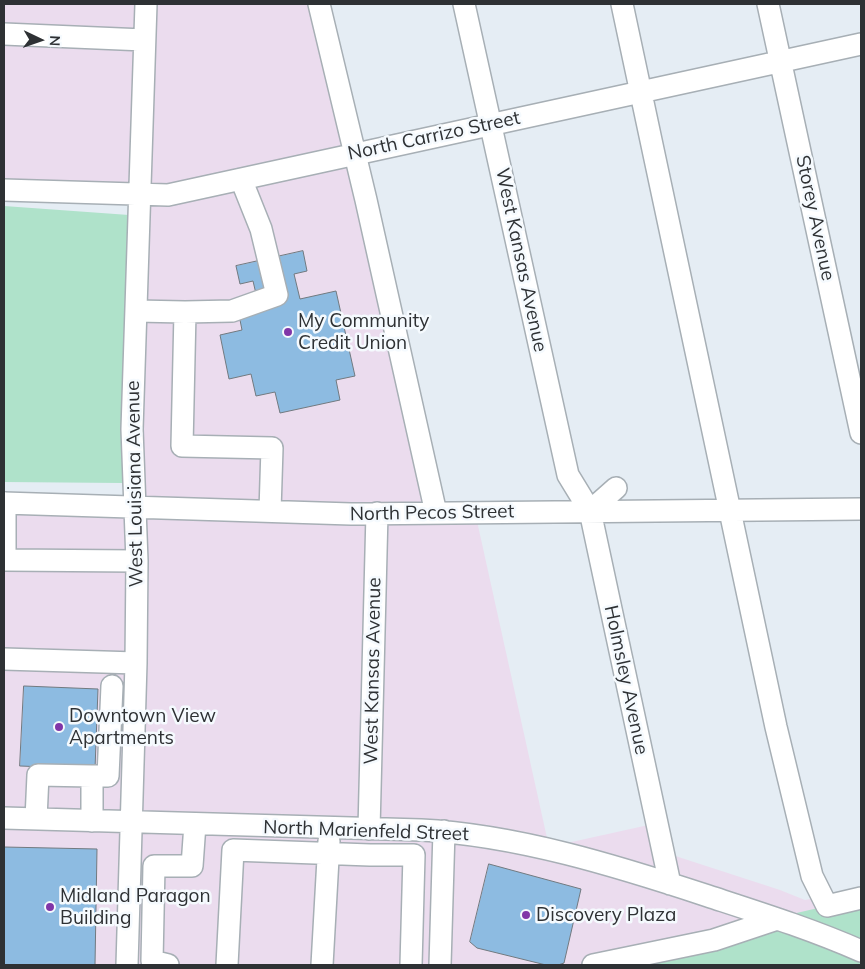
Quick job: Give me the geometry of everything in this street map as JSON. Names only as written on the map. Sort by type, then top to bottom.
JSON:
[{"type":"street","name":"West Louisiana Avenue","points":[[127,965],[136,663],[137,561],[132,428],[146,4]]},
{"type":"street","points":[[319,4],[356,154],[436,513]]},
{"type":"street","name":"West Kansas Avenue","points":[[464,4],[568,475],[590,511]]},
{"type":"street","points":[[622,4],[729,510],[792,795],[812,876],[826,906],[861,898]]},
{"type":"street","name":"Storey Avenue","points":[[768,4],[861,433]]},
{"type":"street","points":[[4,34],[144,40]]},
{"type":"street","name":"North Carrizo Street","points":[[4,190],[168,194],[861,44]]},
{"type":"street","points":[[136,311],[232,311],[277,294],[261,229],[240,179]]},
{"type":"street","points":[[185,312],[182,446],[272,448],[270,511]]},
{"type":"street","points":[[590,511],[616,488]]},
{"type":"street","points":[[5,503],[5,560],[137,561]]},
{"type":"street","name":"North Pecos Street","points":[[5,503],[377,514],[861,509]]},
{"type":"street","name":"Holmsley Avenue","points":[[590,511],[670,884]]},
{"type":"street","name":"West Kansas Avenue","points":[[369,829],[377,514]]},
{"type":"street","points":[[4,660],[136,663]]},
{"type":"street","points":[[103,662],[104,678],[112,686],[135,687]]},
{"type":"street","points":[[92,821],[112,686]]},
{"type":"street","points":[[36,819],[38,775],[133,775]]},
{"type":"street","name":"North Marienfeld Street","points":[[4,818],[444,831],[474,834],[559,853],[670,884],[777,919],[834,939],[861,951]]},
{"type":"street","points":[[168,965],[152,962],[154,866],[192,866],[195,824]]},
{"type":"street","points":[[322,965],[330,828]]},
{"type":"street","points":[[440,965],[444,831]]},
{"type":"street","points":[[227,965],[233,850],[414,854],[411,965]]},
{"type":"street","points":[[593,965],[714,940],[777,919]]},
{"type":"shaded area","points":[[4,4],[314,4],[429,512],[475,512],[549,847],[653,824],[660,851],[805,900],[861,888],[861,952],[689,965],[4,965],[4,504],[141,508],[151,196],[4,192]]},
{"type":"green space","points":[[4,206],[129,215],[122,483],[4,482]]},
{"type":"green space","points":[[861,898],[861,965],[628,965],[625,953]]},
{"type":"building","name":"My Community Credit Union","points":[[303,251],[307,271],[294,274],[300,299],[336,291],[355,376],[336,380],[340,400],[280,413],[275,392],[256,396],[251,374],[229,379],[220,335],[242,330],[239,315],[260,311],[253,281],[240,284],[236,266]]},
{"type":"building","name":"Downtown View Apartments","points":[[24,686],[98,689],[95,769],[20,766]]},
{"type":"building","name":"Midland Paragon Building","points":[[4,847],[97,849],[95,965],[4,965]]},
{"type":"building","name":"Discovery Plaza","points":[[489,864],[581,889],[564,963],[546,965],[477,948],[470,942]]},
{"type":"place","name":"My Community Credit Union","points":[[288,332]]},
{"type":"place","name":"Downtown View Apartments","points":[[59,727]]},
{"type":"place","name":"Midland Paragon Building","points":[[50,907]]},
{"type":"place","name":"Discovery Plaza","points":[[526,915]]}]
